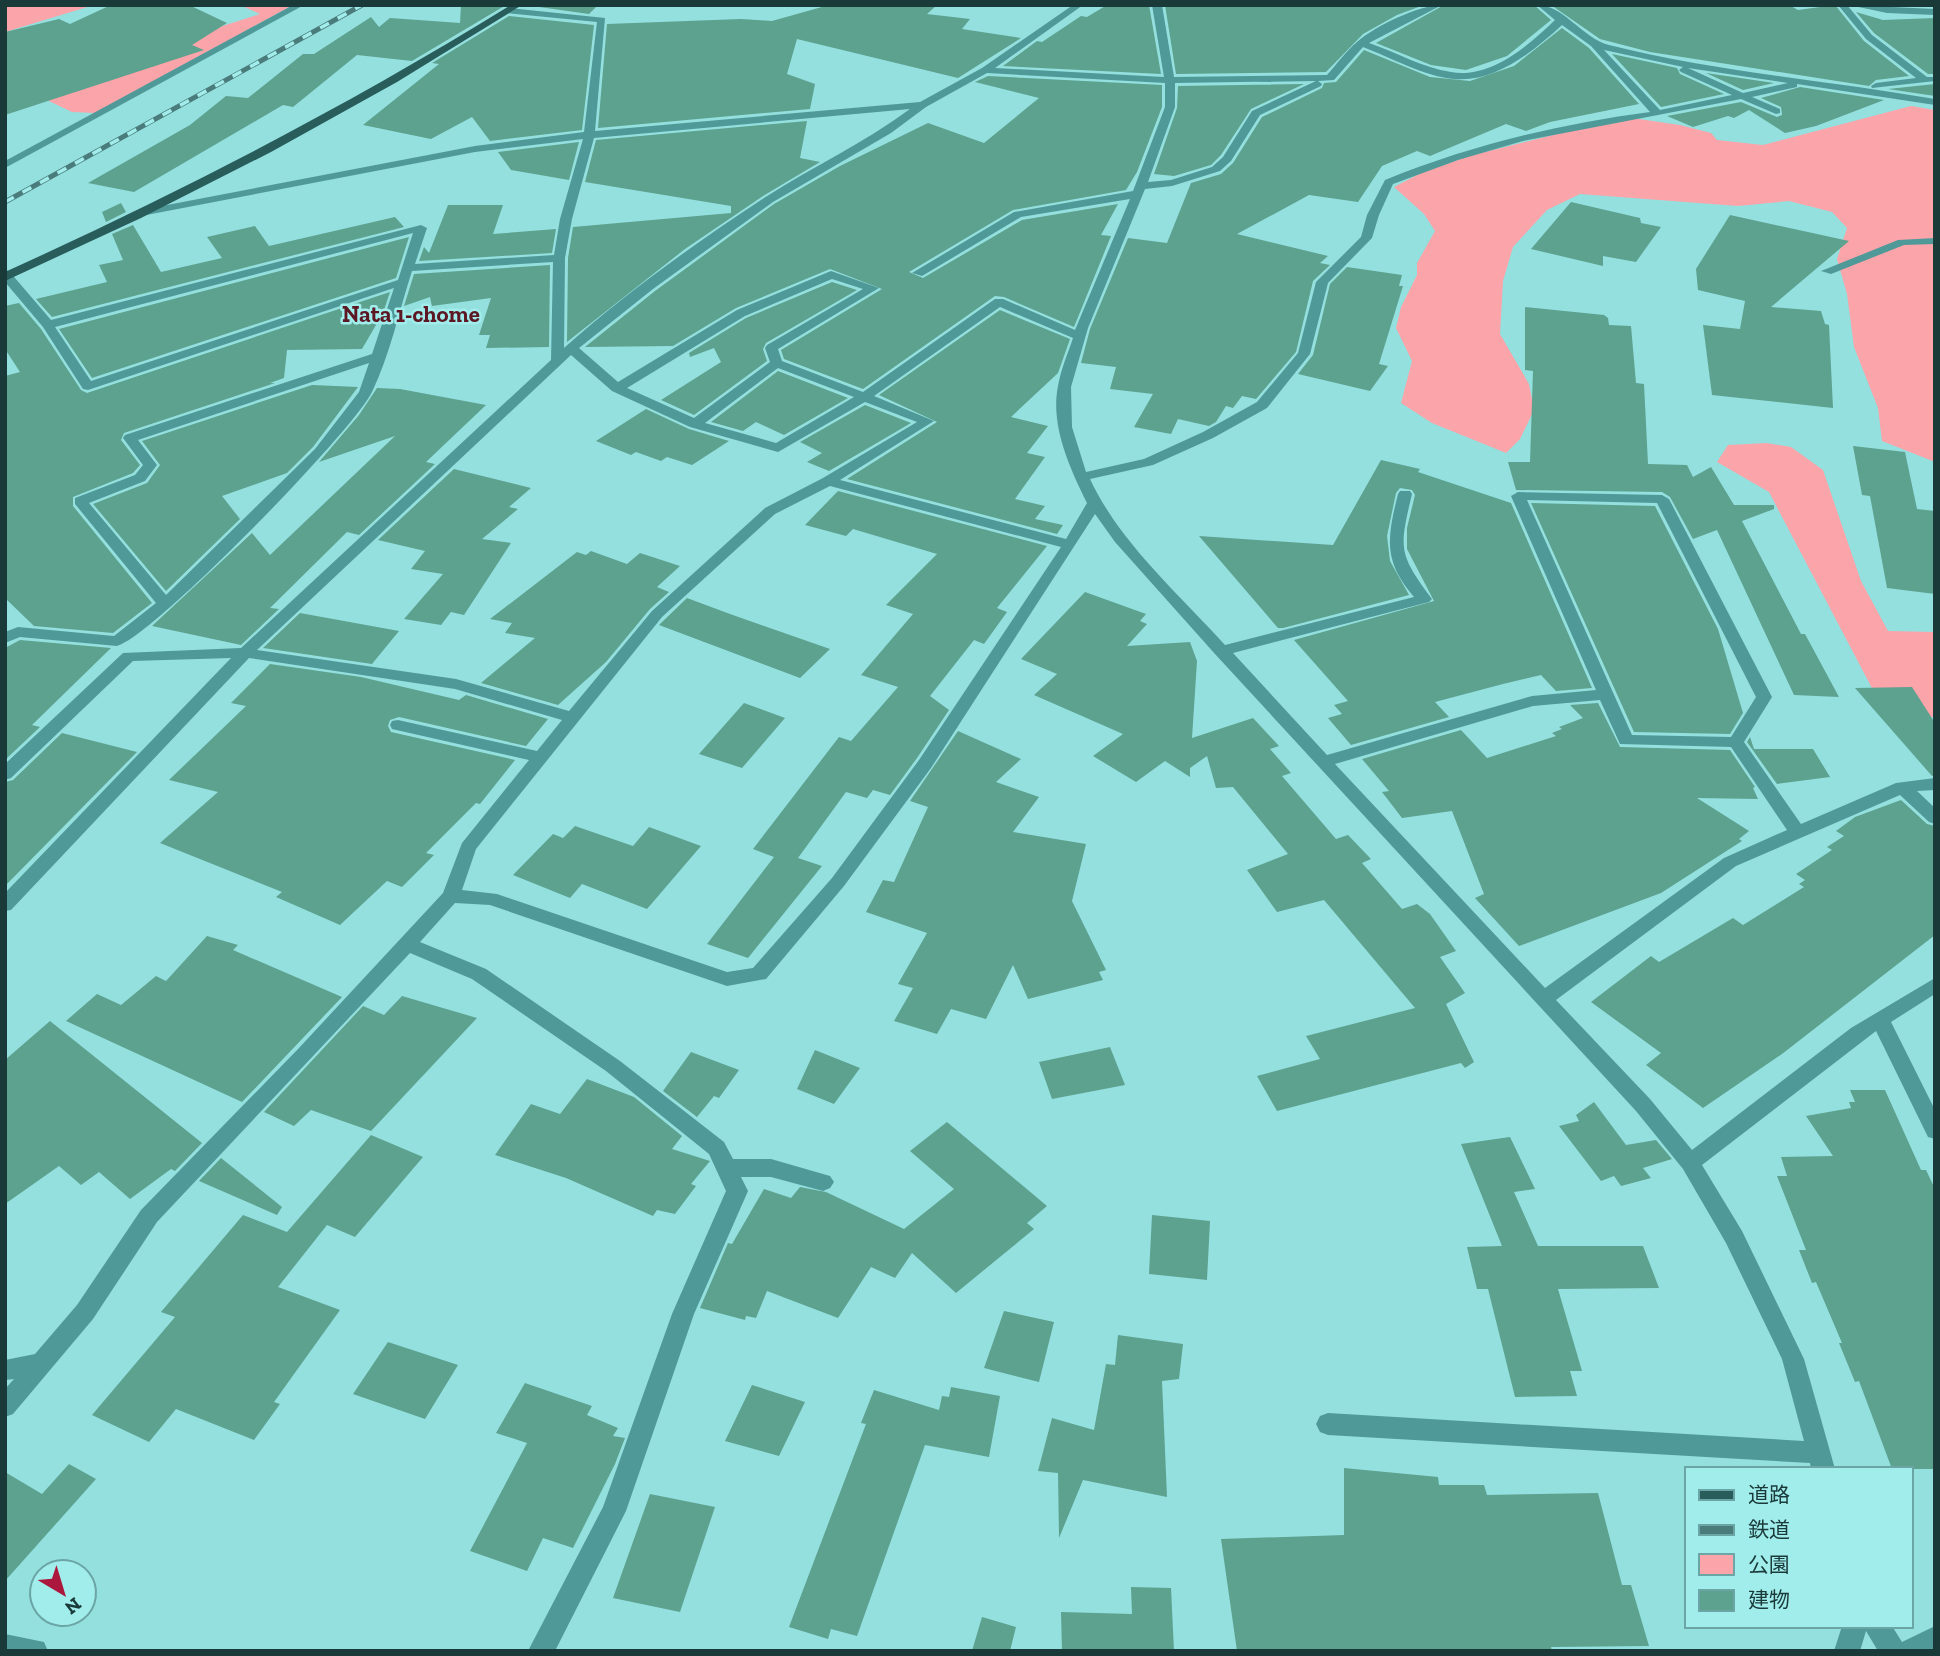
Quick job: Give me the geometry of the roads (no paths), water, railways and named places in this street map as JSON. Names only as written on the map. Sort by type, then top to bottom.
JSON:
[{"type":"main road","points":[[6,275],[141,213],[348,107],[514,8]]},
{"type":"street","points":[[5,166],[300,5]]},
{"type":"street","points":[[5,905],[245,653],[571,348],[649,286],[769,200],[887,131],[922,105],[985,70],[1079,5]]},
{"type":"street","points":[[1157,5],[1170,80],[1170,107],[1080,336],[1064,387],[1066,427],[1082,477],[1094,503],[1120,539],[1322,762],[1643,1105],[1689,1163],[1734,1237],[1793,1359],[1821,1461],[1328,1424]]},
{"type":"street","points":[[918,273],[1018,214],[1172,183],[1216,169],[1227,159],[1256,113],[1330,78],[1361,43],[1398,22],[1438,5]]},
{"type":"street","points":[[1541,5],[1594,44],[1658,114]]},
{"type":"street","points":[[1842,5],[1869,37],[1930,80]]},
{"type":"street","points":[[1853,5],[1935,12]]},
{"type":"street","points":[[514,8],[602,20],[589,135],[566,219],[559,258],[557,361]]},
{"type":"street","points":[[1361,43],[1455,76],[1502,65],[1526,50],[1562,19]]},
{"type":"street","points":[[1594,44],[1679,65],[1858,88],[1935,103]]},
{"type":"street","points":[[1679,65],[1684,72],[1776,111]]},
{"type":"street","points":[[985,70],[1170,80],[1330,78]]},
{"type":"street","points":[[1858,88],[1930,80]]},
{"type":"street","points":[[1082,477],[1148,462],[1208,435],[1262,405],[1304,354],[1322,282],[1366,238],[1373,215],[1389,182],[1483,147],[1586,123],[1658,114],[1810,81]]},
{"type":"street","points":[[141,213],[475,149],[589,135],[922,105]]},
{"type":"street","points":[[5,638],[18,632],[117,640],[166,604],[320,452],[365,393],[421,228],[48,325]]},
{"type":"street","points":[[1827,271],[1902,243],[1935,241]]},
{"type":"street","points":[[407,268],[559,258]]},
{"type":"street","points":[[6,275],[48,325],[88,386],[402,282]]},
{"type":"street","points":[[617,388],[741,313],[831,275],[873,288],[771,348],[776,363]]},
{"type":"street","points":[[571,348],[617,388],[695,424],[778,449],[864,397],[999,302],[1080,336]]},
{"type":"street","points":[[166,604],[80,501],[139,478],[150,466],[130,438],[377,356]]},
{"type":"street","points":[[5,1406],[85,1312],[149,1216],[306,1053],[451,896],[468,847],[657,614],[770,511],[828,481],[927,421],[776,363]]},
{"type":"street","points":[[695,424],[776,363]]},
{"type":"street","points":[[828,481],[1070,545]]},
{"type":"street","points":[[1221,651],[1424,599],[1404,578],[1393,542],[1405,494]]},
{"type":"street","points":[[1518,496],[1662,499],[1764,697],[1736,742],[1626,740],[1518,496]]},
{"type":"street","points":[[451,896],[491,899],[727,979],[759,974],[838,881],[925,764],[1070,545],[1094,503]]},
{"type":"street","points":[[117,640],[129,656]]},
{"type":"street","points":[[5,774],[129,656],[245,653],[456,684],[574,718]]},
{"type":"street","points":[[1322,762],[1532,701],[1605,694]]},
{"type":"street","points":[[398,725],[540,757]]},
{"type":"street","points":[[1736,742],[1798,833]]},
{"type":"street","points":[[1544,999],[1730,862],[1902,787],[1935,784]]},
{"type":"street","points":[[1902,787],[1935,818]]},
{"type":"street","points":[[405,943],[479,974],[571,1035],[718,1148],[737,1191],[683,1314],[614,1511],[541,1651]]},
{"type":"street","points":[[1689,1163],[1858,1033],[1935,985]]},
{"type":"street","points":[[1880,1019],[1935,1131]]},
{"type":"street","points":[[726,1168],[771,1168],[823,1182]]},
{"type":"street","points":[[5,1370],[43,1363]]},
{"type":"street","points":[[1847,1651],[1854,1628]]},
{"type":"street","points":[[1878,1628],[1893,1651]]},
{"type":"street","points":[[1911,1651],[1935,1639]]},
{"type":"street","points":[[5,1647],[35,1651]]},
{"type":"railway","points":[[5,202],[362,5]]},
{"type":"district","name":"Nata 1-chome","points":[[411,314]]}]
